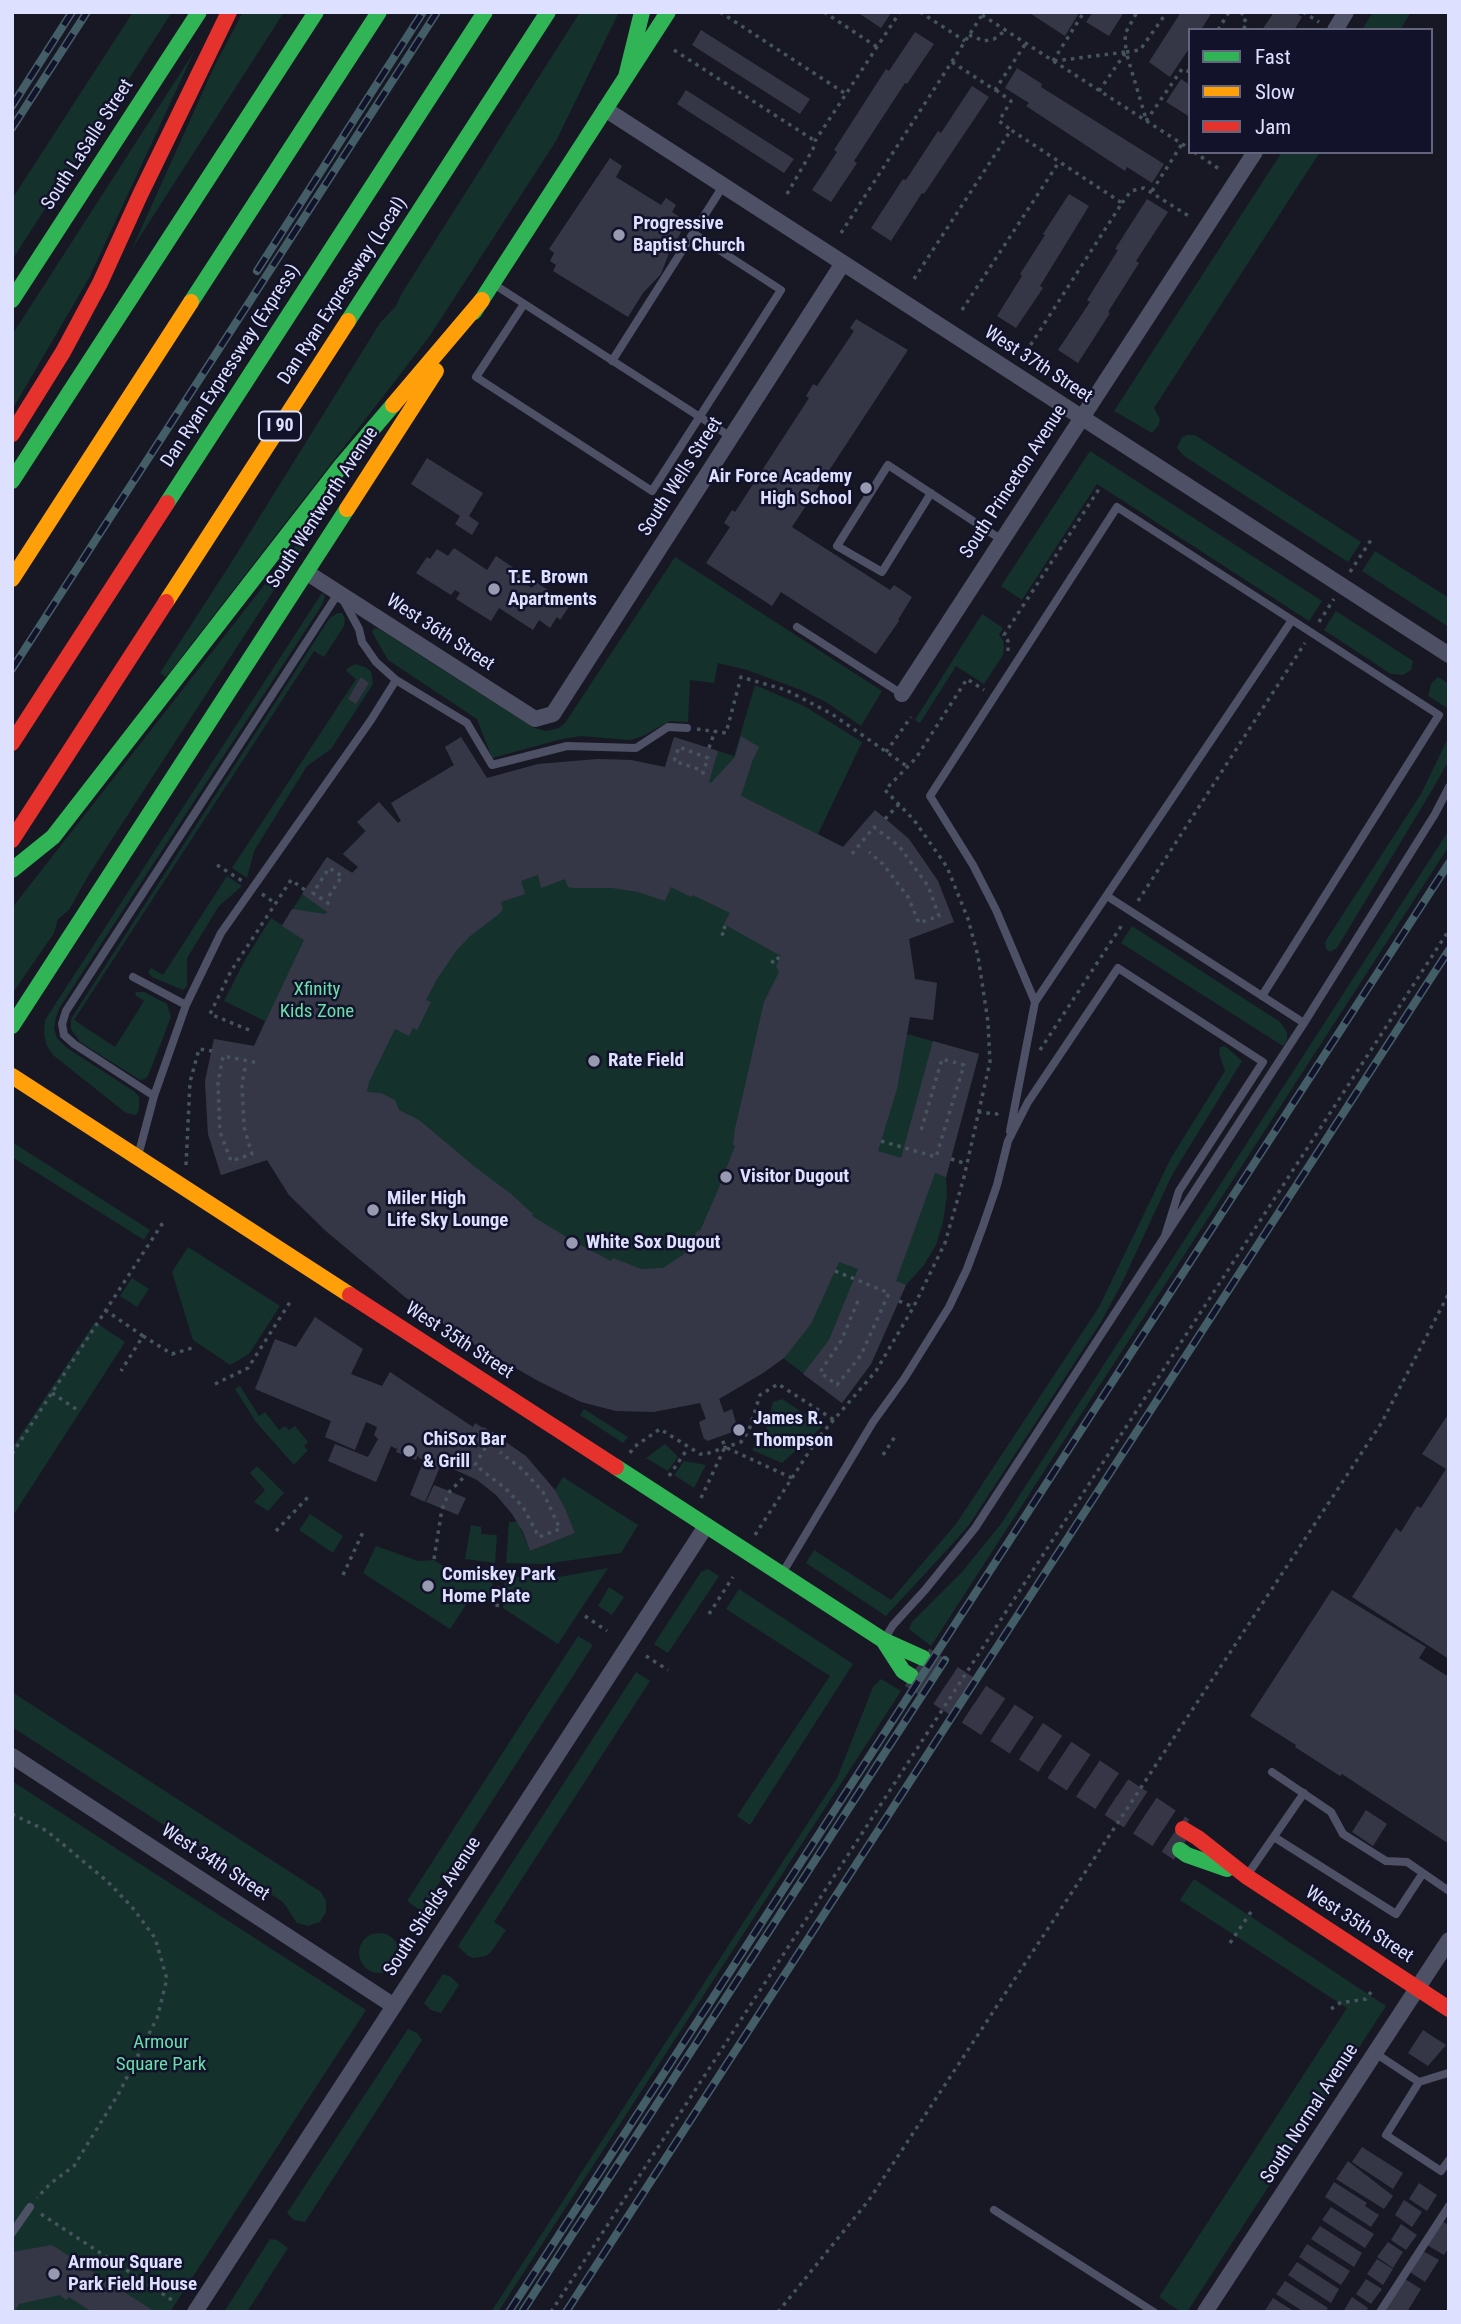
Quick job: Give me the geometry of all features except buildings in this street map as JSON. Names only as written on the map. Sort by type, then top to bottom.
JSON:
[{"type":"main road","name":"South LaSalle Street","points":[[12,300],[199,12]]},
{"type":"main road","points":[[12,434],[63,352],[100,283],[229,12]]},
{"type":"main road","points":[[12,481],[317,12]]},
{"type":"main road","points":[[12,579],[379,12]]},
{"type":"main road","name":"Dan Ryan Expressway (Express)","points":[[12,743],[485,12]]},
{"type":"main road","name":"Dan Ryan Expressway (Local)","points":[[12,840],[548,12]]},
{"type":"main road","points":[[626,77],[642,12]]},
{"type":"main road","name":"South Wentworth Avenue","points":[[12,1026],[668,12]]},
{"type":"main road","points":[[12,870],[53,837],[341,466],[482,300]]},
{"type":"main road","name":"West 35th Street","points":[[12,1076],[883,1640],[913,1651],[923,1658]]},
{"type":"main road","name":"West 35th Street","points":[[883,1640],[903,1671],[911,1676]]},
{"type":"main road","name":"West 35th Street","points":[[1183,1829],[1247,1876],[1449,2009]]},
{"type":"main road","name":"West 35th Street","points":[[1180,1850],[1187,1855],[1247,1876]]},
{"type":"street","points":[[1336,28],[1346,12]]},
{"type":"street","name":"West 37th Street","points":[[605,110],[1449,655]]},
{"type":"street","name":"South Princeton Avenue","points":[[902,694],[1254,154]]},
{"type":"street","name":"South Wells Street","points":[[554,714],[843,263]]},
{"type":"street","name":"West 36th Street","points":[[306,572],[535,719],[554,714]]},
{"type":"street","name":"South Shields Avenue","points":[[195,2312],[706,1525]]},
{"type":"street","name":"West 34th Street","points":[[12,1756],[394,2006]]},
{"type":"street","name":"South Normal Avenue","points":[[1205,2312],[1449,1940]]},
{"type":"lane","points":[[612,360],[723,186]]},
{"type":"lane","points":[[524,304],[476,377],[652,491],[782,290],[693,233]]},
{"type":"lane","points":[[492,284],[731,437]]},
{"type":"lane","points":[[931,493],[882,572],[837,546],[888,465],[931,493],[1002,540]]},
{"type":"lane","points":[[1035,1002],[996,910],[967,854],[930,796],[1117,507],[1440,715],[1262,996]]},
{"type":"lane","points":[[154,1096],[64,1035],[62,1024],[66,1011],[339,592],[359,629],[362,642],[376,662],[396,680],[467,723],[492,765],[567,746],[636,748],[668,727],[687,728]]},
{"type":"lane","points":[[781,1574],[862,1440],[922,1352],[949,1307],[967,1269],[997,1185],[1035,1002],[1292,620]]},
{"type":"lane","points":[[797,627],[902,694]]},
{"type":"lane","points":[[138,1158],[154,1096],[186,1005],[221,933],[371,720],[396,680]]},
{"type":"lane","points":[[883,1640],[975,1528],[1304,1023],[1435,814],[1449,787]]},
{"type":"lane","points":[[1108,896],[1304,1023]]},
{"type":"lane","points":[[1008,1141],[1034,1093],[1118,968],[1263,1062],[1179,1191],[1165,1236]]},
{"type":"lane","points":[[133,977],[186,1005]]},
{"type":"lane","points":[[1272,1772],[1331,1812],[1343,1834],[1386,1861],[1407,1862],[1449,1891]]},
{"type":"lane","points":[[1247,1876],[1304,1793]]},
{"type":"lane","points":[[1274,1837],[1396,1914],[1423,1873]]},
{"type":"lane","points":[[1375,2053],[1419,2082]]},
{"type":"lane","points":[[1449,2073],[1419,2082],[1386,2135],[1441,2171],[1449,2160]]},
{"type":"lane","points":[[1380,2312],[1449,2206]]},
{"type":"lane","points":[[12,2233],[30,2207]]},
{"type":"lane","points":[[994,2210],[1154,2312]]},
{"type":"path","points":[[720,12],[846,94]]},
{"type":"path","points":[[824,12],[877,47]]},
{"type":"path","points":[[787,194],[815,141],[900,12]]},
{"type":"path","points":[[920,12],[965,41]]},
{"type":"path","points":[[1053,61],[1084,12]]},
{"type":"path","points":[[1137,12],[1125,34],[1126,52],[1146,121]]},
{"type":"path","points":[[1053,61],[1140,50],[1167,12]]},
{"type":"path","points":[[1219,28],[1229,12]]},
{"type":"path","points":[[1303,12],[1319,22]]},
{"type":"path","points":[[841,233],[983,13],[1188,148]]},
{"type":"path","points":[[969,35],[985,41],[994,39],[1006,30]]},
{"type":"path","points":[[996,90],[1026,43]]},
{"type":"path","points":[[674,50],[815,141]]},
{"type":"path","points":[[1099,91],[1126,52]]},
{"type":"path","points":[[952,62],[1011,101],[999,121],[1122,203]]},
{"type":"path","points":[[1146,121],[1182,69],[1188,71]]},
{"type":"path","points":[[914,279],[1011,130]]},
{"type":"path","points":[[1152,191],[1182,144]]},
{"type":"path","points":[[1197,154],[1222,171]]},
{"type":"path","points":[[962,310],[1059,162]]},
{"type":"path","points":[[1026,352],[1130,191],[1144,188],[1152,191],[1192,218]]},
{"type":"path","points":[[1006,656],[1008,641],[1004,635],[1101,486]]},
{"type":"path","points":[[1350,572],[1373,537]]},
{"type":"path","points":[[1136,904],[1334,598]]},
{"type":"path","points":[[687,728],[726,733],[741,677],[786,690],[832,714],[908,767]]},
{"type":"path","points":[[755,1535],[818,1438],[876,1371],[913,1308],[945,1243],[967,1164],[990,1062],[988,1022],[978,956],[968,919],[947,867],[914,820],[885,790],[916,758],[967,679],[984,691]]},
{"type":"path","points":[[886,752],[911,717]]},
{"type":"path","points":[[709,748],[715,732]]},
{"type":"path","points":[[698,769],[674,761],[679,747],[708,758],[701,779]]},
{"type":"path","points":[[885,818],[899,804]]},
{"type":"path","points":[[852,854],[874,827],[898,846],[928,886],[939,916],[919,923],[908,897],[883,864],[869,852]]},
{"type":"path","points":[[329,896],[342,876],[329,868],[313,893],[331,905]]},
{"type":"path","points":[[249,1030],[211,1014],[231,971],[291,880],[305,890]]},
{"type":"path","points":[[1021,1079],[1125,921]]},
{"type":"path","points":[[724,935],[721,933],[726,925]]},
{"type":"path","points":[[551,2312],[1449,930]]},
{"type":"path","points":[[771,961],[775,963],[780,955]]},
{"type":"path","points":[[186,1165],[190,1082],[199,1049],[212,1051]]},
{"type":"path","points":[[245,1068],[242,1084],[244,1127],[252,1154],[231,1161],[220,1132],[218,1083],[223,1056],[259,1063]]},
{"type":"path","points":[[881,1142],[936,1157],[964,1065],[942,1059],[920,1135]]},
{"type":"path","points":[[978,1112],[997,1114],[1003,1105]]},
{"type":"path","points":[[951,1159],[967,1164]]},
{"type":"path","points":[[12,1454],[164,1222]]},
{"type":"path","points":[[835,1270],[889,1293],[861,1355],[837,1385],[820,1372],[841,1341],[858,1301]]},
{"type":"path","points":[[778,2312],[869,2200],[1374,1434],[1449,1293]]},
{"type":"path","points":[[215,1384],[248,1368],[292,1299]]},
{"type":"path","points":[[899,1301],[913,1308]]},
{"type":"path","points":[[105,1310],[172,1354],[192,1348]]},
{"type":"path","points":[[121,1371],[143,1336]]},
{"type":"path","points":[[633,1449],[660,1429],[700,1454],[741,1442],[746,1437],[761,1395],[778,1384],[834,1420]]},
{"type":"path","points":[[52,1393],[76,1409]]},
{"type":"path","points":[[494,1433],[475,1465],[505,1488],[523,1507],[539,1537],[560,1529],[543,1492],[523,1470],[500,1452]]},
{"type":"path","points":[[883,1455],[896,1435]]},
{"type":"path","points":[[701,1500],[725,1447],[721,1436]]},
{"type":"path","points":[[725,1447],[792,1478]]},
{"type":"path","points":[[668,1478],[688,1448]]},
{"type":"path","points":[[434,1559],[442,1508],[450,1492],[466,1475]]},
{"type":"path","points":[[276,1531],[309,1496]]},
{"type":"path","points":[[343,1575],[363,1532]]},
{"type":"path","points":[[497,1607],[500,1570]]},
{"type":"path","points":[[709,1614],[733,1577]]},
{"type":"path","points":[[585,1616],[607,1631]]},
{"type":"path","points":[[646,1656],[668,1670]]},
{"type":"path","points":[[12,1814],[47,1831],[108,1882],[132,1907],[155,1938],[167,1979],[157,2018],[119,2093],[74,2166],[51,2183],[30,2207],[172,2300]]},
{"type":"path","points":[[1230,1943],[1251,1912]]},
{"type":"path","points":[[1331,2009],[1340,2004],[1366,1999],[1371,1992]]},
{"type":"green space","points":[[133,12],[172,12],[12,260],[12,199]]},
{"type":"green space","points":[[243,12],[284,12],[132,249],[214,67]]},
{"type":"green space","points":[[580,12],[619,12],[556,141],[429,337],[166,677],[160,673],[380,323],[396,306]]},
{"type":"green space","points":[[1373,12],[1411,12],[1401,28],[1363,28]]},
{"type":"green space","points":[[194,52],[89,278],[12,410],[12,335]]},
{"type":"green space","points":[[1281,154],[1319,154],[1154,408],[1160,419],[1158,426],[1152,433],[1114,411]]},
{"type":"green space","points":[[1195,435],[1361,542],[1348,562],[1184,456],[1177,448],[1182,437]]},
{"type":"green space","points":[[1090,451],[1322,601],[1309,621],[1097,484],[1022,600],[1001,586]]},
{"type":"green space","points":[[308,529],[314,533],[88,876],[69,910],[58,919],[54,933],[12,994],[12,908]]},
{"type":"green space","points":[[1375,551],[1449,598],[1449,627],[1362,571]]},
{"type":"green space","points":[[675,557],[882,691],[861,726],[826,702],[801,690],[747,670],[718,663],[714,683],[690,680],[688,722],[670,721],[630,740],[581,736],[492,758],[477,719],[388,660],[372,632],[374,628],[379,629],[534,728],[546,731],[559,728],[565,723]]},
{"type":"green space","points":[[322,593],[325,596],[322,605],[56,1017],[54,1028],[57,1038],[67,1048],[139,1097],[139,1110],[136,1115],[126,1113],[53,1055],[44,1034],[45,1020]]},
{"type":"green space","points":[[1336,611],[1413,661],[1411,670],[1403,675],[1391,674],[1324,630]]},
{"type":"green space","points":[[342,613],[345,618],[344,626],[324,657],[314,651],[74,1020],[115,1047],[144,1001],[135,995],[136,992],[144,992],[167,1004],[171,1017],[148,1076],[140,1080],[80,1042],[71,1029],[71,1019],[329,619]]},
{"type":"green space","points":[[982,614],[1003,628],[999,635],[1003,640],[1003,655],[984,684],[956,666],[920,723],[915,720]]},
{"type":"green space","points":[[356,664],[371,672],[373,684],[331,749],[307,766],[254,851],[247,878],[232,868],[356,679],[346,671]]},
{"type":"green space","points":[[1438,677],[1449,684],[1449,709],[1428,696],[1431,684]]},
{"type":"green space","name":"Rate Field","points":[[755,685],[804,706],[862,742],[818,834],[843,847],[875,810],[909,839],[938,881],[954,922],[909,939],[915,979],[937,983],[933,1020],[910,1017],[907,1034],[979,1054],[946,1177],[947,1195],[936,1245],[924,1265],[906,1285],[871,1364],[842,1403],[783,1358],[719,1399],[724,1412],[732,1409],[737,1427],[734,1428],[735,1431],[707,1441],[699,1422],[706,1419],[700,1403],[653,1412],[465,1339],[405,1297],[327,1232],[289,1195],[267,1160],[221,1175],[208,1134],[205,1081],[214,1039],[254,1046],[265,1021],[224,1001],[271,918],[282,925],[327,857],[353,873],[358,867],[343,854],[365,831],[357,822],[379,802],[398,823],[401,821],[391,803],[454,765],[445,747],[461,737],[487,778],[539,764],[598,759],[631,760],[665,767],[674,737],[734,756]]},
{"type":"green space","points":[[1449,736],[1449,760],[1337,948],[1330,952],[1326,949],[1325,942],[1421,794]]},
{"type":"green space","points":[[1449,830],[1449,846],[931,1646],[909,1629],[912,1622],[962,1572],[1001,1524]]},
{"type":"green space","points":[[227,876],[242,886],[219,906],[187,958],[187,986],[183,990],[152,977],[148,972],[151,968],[163,975]]},
{"type":"green space","points":[[1132,926],[1280,1022],[1287,1032],[1287,1040],[1283,1046],[1121,943]]},
{"type":"green space","points":[[1225,1046],[1242,1061],[1172,1175],[1101,1322],[969,1525],[886,1616],[806,1563],[814,1550],[891,1600],[956,1524],[1099,1307],[1171,1158],[1225,1071],[1219,1053],[1220,1047]]},
{"type":"green space","points":[[12,1142],[150,1230],[144,1240],[12,1157]]},
{"type":"green space","points":[[188,1247],[280,1306],[249,1354],[230,1365],[193,1340],[172,1272]]},
{"type":"green space","points":[[132,1278],[149,1289],[137,1307],[120,1296]]},
{"type":"green space","points":[[95,1322],[125,1342],[12,1517],[12,1448]]},
{"type":"green space","points":[[240,1386],[259,1416],[265,1412],[279,1430],[285,1426],[289,1430],[295,1426],[308,1442],[304,1446],[308,1450],[294,1465],[256,1422],[235,1389]]},
{"type":"green space","points":[[782,1399],[823,1426],[782,1463],[752,1450],[766,1431],[773,1402]]},
{"type":"green space","points":[[584,1409],[628,1437],[623,1443],[580,1415]]},
{"type":"green space","points":[[665,1444],[678,1457],[668,1471],[646,1458]]},
{"type":"green space","points":[[684,1461],[706,1465],[694,1488],[674,1475]]},
{"type":"green space","points":[[257,1466],[284,1493],[268,1511],[254,1502],[265,1490],[250,1473]]},
{"type":"green space","points":[[563,1477],[638,1525],[621,1553],[544,1564],[506,1563],[509,1522],[518,1522],[530,1551],[575,1533],[555,1490]]},
{"type":"green space","points":[[310,1514],[343,1536],[333,1553],[299,1530]]},
{"type":"green space","points":[[471,1525],[481,1527],[481,1534],[497,1535],[495,1563],[465,1559]]},
{"type":"green space","points":[[376,1546],[418,1561],[434,1560],[448,1569],[493,1576],[491,1600],[476,1590],[450,1629],[363,1573]]},
{"type":"green space","points":[[608,1568],[558,1644],[503,1608],[505,1577],[559,1577]]},
{"type":"green space","points":[[708,1569],[719,1576],[668,1653],[654,1644],[701,1572]]},
{"type":"green space","points":[[609,1587],[624,1597],[612,1615],[598,1606]]},
{"type":"green space","points":[[739,1589],[853,1664],[750,1825],[737,1816],[830,1676],[726,1609]]},
{"type":"green space","points":[[578,1636],[593,1645],[421,1911],[407,1901]]},
{"type":"green space","points":[[636,1672],[650,1681],[494,1922],[506,1930],[486,1956],[468,1956],[458,1946]]},
{"type":"green space","points":[[881,1679],[901,1691],[498,2312],[491,2312],[837,1778],[873,1687]]},
{"type":"green space","points":[[12,1692],[321,1892],[326,1901],[326,1912],[320,1922],[308,1926],[297,1923],[283,1902],[12,1727]]},
{"type":"green space","name":"Armour Square Park","points":[[12,1781],[366,2010],[170,2312],[12,2312]]},
{"type":"green space","points":[[1194,1879],[1386,2006],[1187,2312],[1181,2312],[1159,2297],[1347,2008],[1180,1900]]},
{"type":"green space","points":[[379,1933],[393,1939],[399,1953],[393,1967],[379,1973],[365,1967],[359,1953],[365,1939]]},
{"type":"green space","points":[[443,1974],[459,1985],[441,2013],[431,2010],[424,2003]]},
{"type":"green space","points":[[408,2029],[417,2033],[422,2040],[305,2222],[294,2220],[287,2213]]},
{"type":"green space","points":[[270,2239],[277,2240],[288,2248],[247,2312],[224,2312]]},
{"type":"tunnel","points":[[923,1658],[1183,1829]]},
{"type":"tunnel","points":[[911,1676],[1180,1850]]},
{"type":"railway","points":[[12,106],[72,12]]},
{"type":"railway","points":[[12,128],[87,12]]},
{"type":"railway","points":[[257,271],[423,12]]},
{"type":"railway","points":[[12,669],[437,12]]},
{"type":"railway","points":[[509,2312],[1449,863]]},
{"type":"railway","points":[[566,2312],[1449,950]]},
{"type":"railway","points":[[522,2312],[945,1660]]},
{"type":"traffic: fast","points":[[12,300],[199,12]]},
{"type":"traffic: fast","points":[[12,481],[316,12]]},
{"type":"traffic: fast","points":[[191,302],[379,12]]},
{"type":"traffic: fast","points":[[167,503],[485,12]]},
{"type":"traffic: fast","points":[[348,321],[548,12]]},
{"type":"traffic: fast","points":[[626,77],[642,12]]},
{"type":"traffic: fast","points":[[474,312],[668,12]]},
{"type":"traffic: fast","points":[[12,870],[53,837],[341,466],[393,405]]},
{"type":"traffic: fast","points":[[12,1026],[347,509]]},
{"type":"traffic: fast","points":[[616,1467],[883,1640],[923,1658]]},
{"type":"traffic: fast","points":[[883,1640],[903,1671],[911,1676]]},
{"type":"traffic: fast","points":[[1180,1850],[1227,1869]]},
{"type":"traffic: slow","points":[[393,405],[482,300]]},
{"type":"traffic: slow","points":[[12,579],[191,302]]},
{"type":"traffic: slow","points":[[166,602],[348,321]]},
{"type":"traffic: slow","points":[[347,509],[436,371]]},
{"type":"traffic: slow","points":[[12,1076],[350,1295]]},
{"type":"traffic: jam","points":[[12,434],[63,352],[100,283],[229,12]]},
{"type":"traffic: jam","points":[[12,743],[167,503]]},
{"type":"traffic: jam","points":[[12,840],[166,602]]},
{"type":"traffic: jam","points":[[350,1295],[616,1467]]},
{"type":"traffic: jam","points":[[1183,1829],[1246,1876],[1449,2009]]},
{"type":"place","name":"Progressive Baptist Church","points":[[619,235]]},
{"type":"place","name":"Air Force Academy High School","points":[[866,488]]},
{"type":"place","name":"T.E. Brown Apartments","points":[[494,589]]},
{"type":"place","name":"Rate Field","points":[[594,1061]]},
{"type":"place","name":"Visitor Dugout","points":[[726,1177]]},
{"type":"place","name":"Miler High Life Sky Lounge","points":[[373,1210]]},
{"type":"place","name":"White Sox Dugout","points":[[572,1243]]},
{"type":"place","name":"James R. Thompson","points":[[739,1430]]},
{"type":"place","name":"ChiSox Bar & Grill","points":[[409,1451]]},
{"type":"place","name":"Comiskey Park Home Plate","points":[[428,1586]]},
{"type":"place","name":"Armour Square Park Field House","points":[[54,2274]]},
{"type":"park label","name":"Xfinity Kids Zone","points":[[317,1001]]}]
